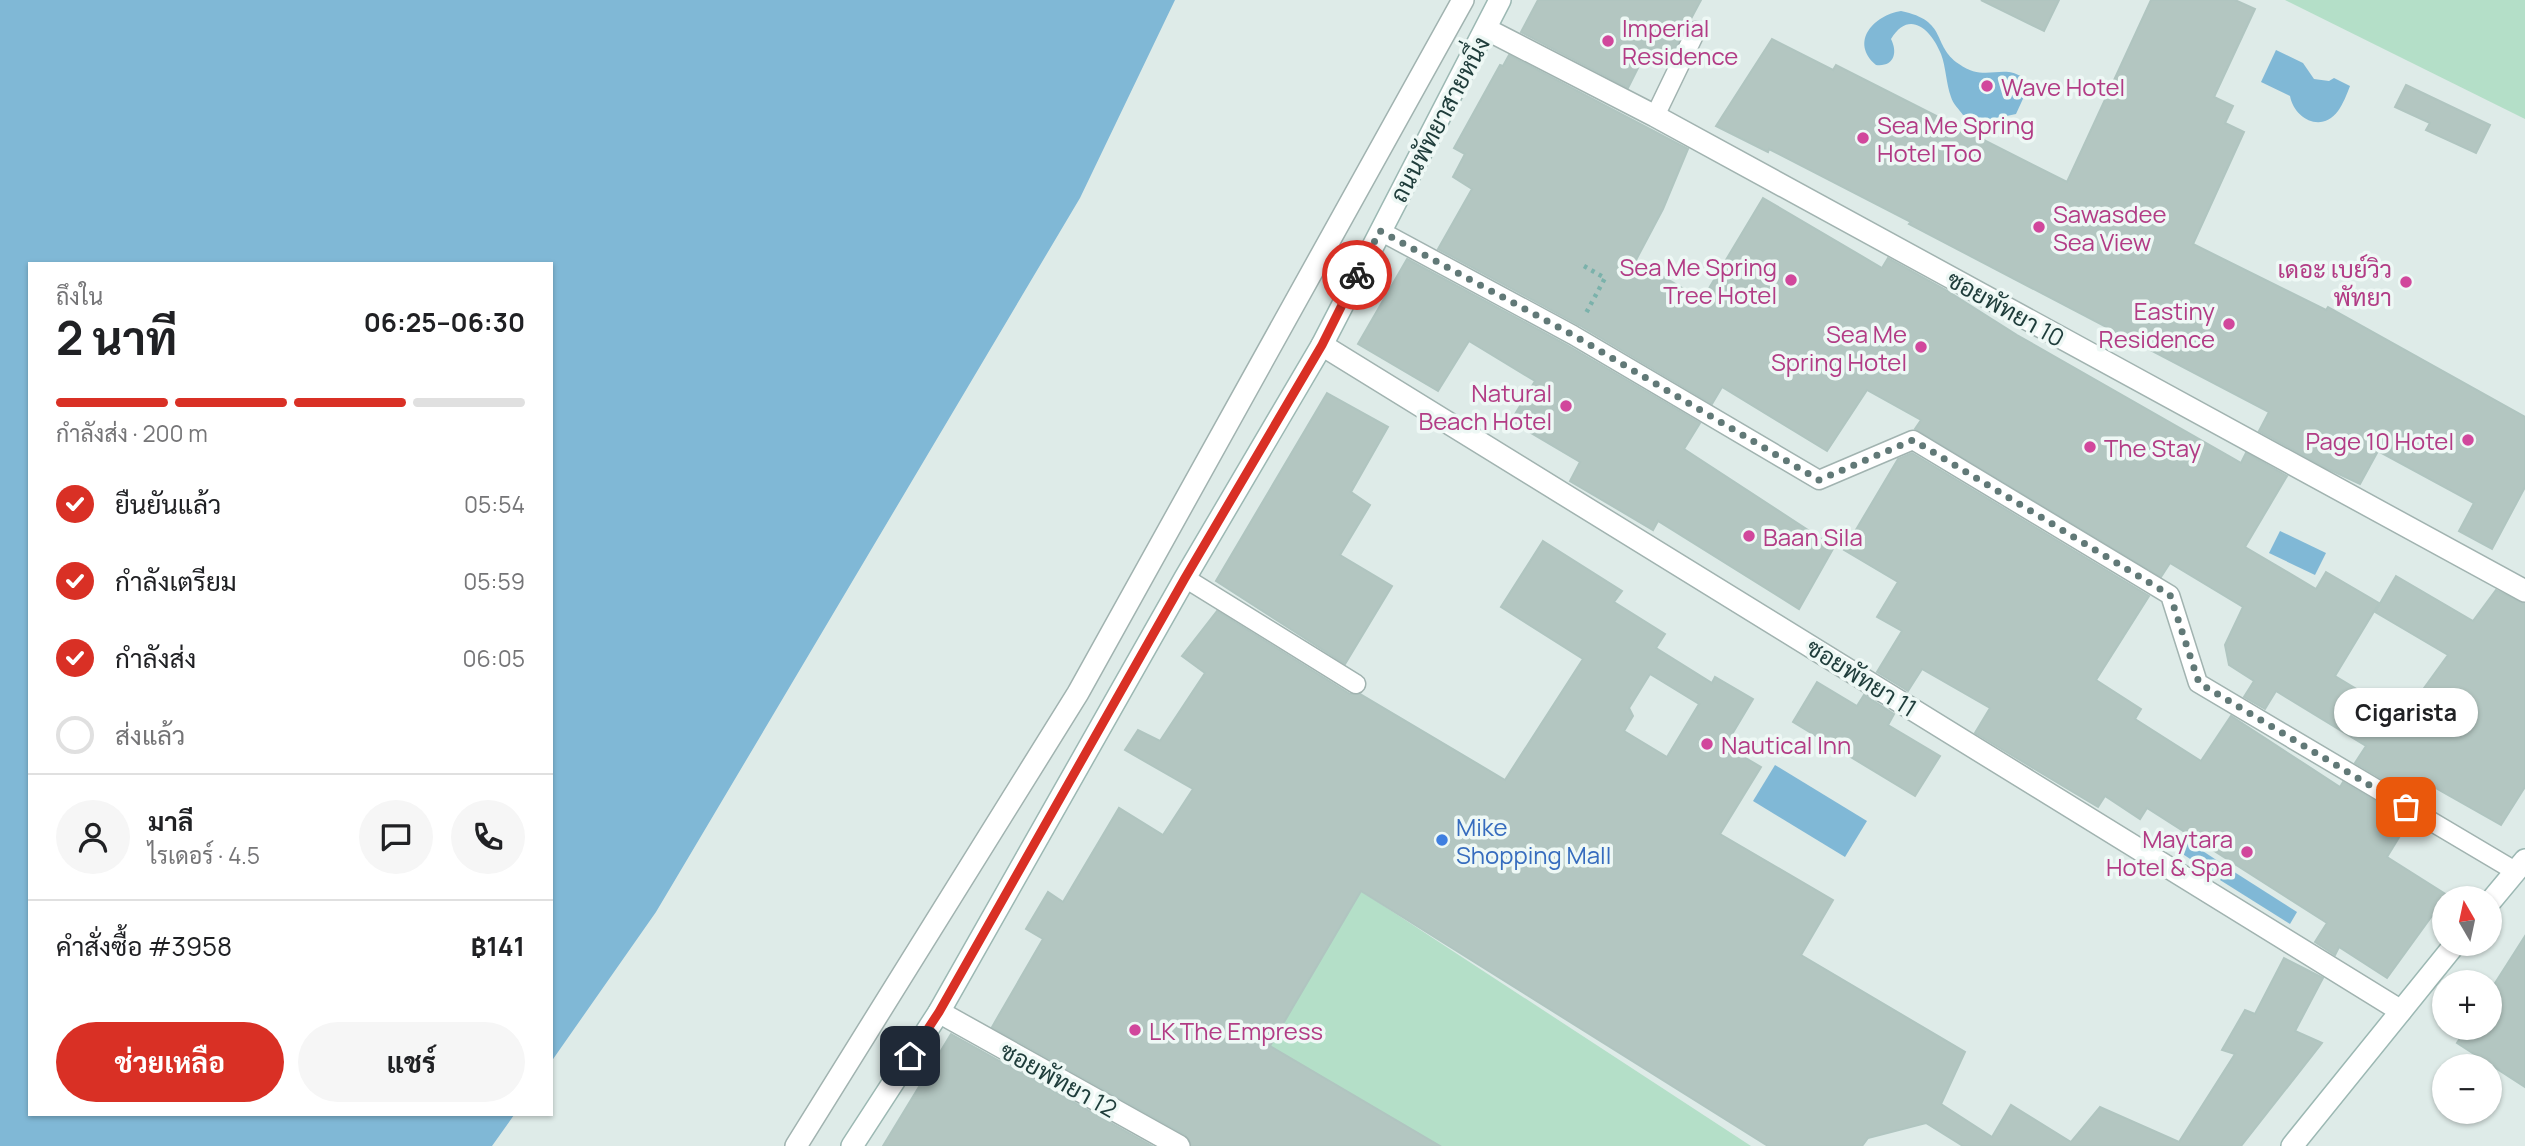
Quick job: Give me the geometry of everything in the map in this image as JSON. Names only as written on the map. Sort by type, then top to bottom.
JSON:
[{"type":"street","points":[[796,1146],[1078,693],[1463,0]]},
{"type":"street","name":"ถนนพัทยาสายหนึ่ง","points":[[852,1146],[939,1012],[1185,578],[1322,345],[1500,0]]},
{"type":"street","name":"ซอยพัทยา 10","points":[[1486,29],[1655,116],[2525,591]]},
{"type":"street","name":"ซอยพัทยา 11","points":[[1322,345],[2401,1011]]},
{"type":"street","points":[[2502,890],[2522,870]]},
{"type":"street","points":[[2292,1146],[2445,956]]},
{"type":"street","name":"ซอยพัทยา 12","points":[[939,1012],[1179,1146]]},
{"type":"lane","points":[[1655,116],[1696,31]]},
{"type":"lane","points":[[1380,231],[1573,335],[1819,480],[1913,440],[2170,595],[2199,683],[2522,870]]},
{"type":"lane","points":[[1185,578],[1356,684]]},
{"type":"path","points":[[1573,335],[1605,278],[1584,266]]},
{"type":"green space","points":[[2285,0],[2525,0],[2525,119]]},
{"type":"green space","points":[[1361,891],[1751,1146],[1440,1146],[1270,1046]]},
{"type":"water","points":[[0,0],[1175,0],[1080,198],[656,912],[553,1059],[553,262],[28,262],[28,1116],[513,1116],[492,1146],[0,1146]]},
{"type":"water","points":[[1901,11],[1916,15],[1933,27],[1950,57],[1969,70],[1986,73],[2010,72],[2026,80],[2027,90],[2016,114],[1988,120],[1963,115],[1952,100],[1943,59],[1937,45],[1926,30],[1919,26],[1905,25],[1898,30],[1891,39],[1893,58],[1887,64],[1876,65],[1868,56],[1865,47],[1868,31],[1882,18]]},
{"type":"water","points":[[2276,50],[2303,63],[2314,79],[2329,81],[2334,78],[2350,86],[2340,108],[2331,118],[2316,122],[2309,120],[2297,111],[2290,96],[2261,82]]},
{"type":"water","points":[[2280,531],[2326,553],[2315,575],[2269,553]]},
{"type":"water","points":[[1775,765],[1867,821],[1845,857],[1753,801]]},
{"type":"water","points":[[2180,836],[2224,865],[2216,876],[2172,847]]},
{"type":"water","points":[[2228,868],[2297,912],[2290,924],[2220,880]]},
{"type":"building","name":"Imperial Residence","points":[[1538,0],[1701,0],[1670,58],[1648,48],[1628,88],[1521,32]]},
{"type":"building","points":[[1981,0],[2059,0],[2044,31]]},
{"type":"building","points":[[2151,0],[2235,0],[2255,9],[2214,97],[2233,106],[2225,123],[2244,132],[2193,244],[2326,310],[2328,307],[2525,417],[2525,487],[2492,549],[2459,531],[2474,503],[2378,451],[2360,484],[2326,468],[2259,431],[2269,412],[1909,224],[1911,222],[1769,149],[1768,152],[1716,126],[1772,39],[1833,70],[1836,65],[2067,182]]},
{"type":"building","points":[[1509,55],[1688,149],[1663,209],[1636,260],[1702,300],[1763,198],[1882,268],[1888,258],[1946,290],[2017,335],[2241,463],[2246,453],[2287,476],[2245,547],[2316,589],[2326,572],[2379,603],[2335,676],[2403,717],[2448,655],[2375,612],[2396,576],[2473,621],[2496,590],[2525,604],[2525,787],[2501,825],[2432,786],[2421,802],[2355,763],[2366,746],[2276,691],[2265,709],[2244,697],[2254,681],[2229,665],[2225,645],[2243,607],[2170,563],[2161,577],[1915,429],[1921,420],[1867,390],[1827,451],[1722,387],[1712,404],[1579,325],[1438,249],[1472,189],[1453,177],[1465,154],[1454,148],[1500,65],[1503,66]]},
{"type":"building","points":[[2406,85],[2490,125],[2476,153],[2426,130],[2430,123],[2395,107]]},
{"type":"building","points":[[1407,259],[1567,345],[1700,423],[1684,449],[1834,547],[1799,609],[1658,521],[1653,530],[1570,481],[1580,462],[1511,421],[1535,381],[1469,341],[1438,391],[1358,344]]},
{"type":"building","points":[[1327,393],[1388,427],[1351,492],[1370,505],[1340,555],[1392,586],[1345,664],[1216,581]]},
{"type":"building","points":[[1912,453],[2149,596],[2096,680],[2141,709],[2135,719],[2201,761],[2231,716],[2340,787],[2343,782],[2409,821],[2387,857],[2433,886],[2432,916],[2387,978],[2339,947],[2335,955],[2315,942],[2327,923],[2147,808],[2140,819],[2105,796],[2098,807],[1975,733],[1990,708],[1922,669],[1908,691],[1877,672],[1902,631],[1877,617],[1898,582],[1844,550],[1898,459]]},
{"type":"building","points":[[1543,541],[1622,591],[1614,602],[1665,634],[1656,648],[1712,683],[1715,677],[1753,699],[1725,746],[1761,767],[1720,834],[1833,900],[1801,955],[1965,1052],[1941,1104],[1992,1137],[2011,1105],[2071,1142],[2100,1107],[2179,1142],[2235,1054],[2222,1050],[2245,1010],[2255,1014],[2284,958],[2323,978],[2295,1031],[2322,1043],[2241,1146],[1963,1146],[1926,1123],[1868,1138],[1862,1146],[1768,1146],[1361,891],[1270,1046],[1440,1146],[1192,1146],[1185,1135],[992,1027],[1043,939],[1026,929],[1048,892],[1063,902],[1119,808],[1163,835],[1193,789],[1125,750],[1138,730],[1160,741],[1205,673],[1182,656],[1217,611],[1350,694],[1360,694],[1505,780],[1583,659],[1501,607]],"holes":[[[1650,674],[1699,704],[1667,757],[1624,731],[1633,716],[1629,708]]]},
{"type":"building","points":[[1817,682],[1857,706],[1864,695],[1894,714],[1888,725],[1940,756],[1915,796],[1793,722]]},
{"type":"building","points":[[2525,936],[2525,1087],[2502,1072],[2502,1054],[2474,1054],[2457,1043],[2459,1040],[2502,1040],[2502,972]]},
{"type":"building","points":[[951,1034],[1152,1146],[883,1146]]},
{"type":"way so far","points":[[1357,275],[1380,231],[1573,335],[1819,480],[1913,440],[2170,595],[2199,683],[2406,807]]},
{"type":"place","name":"Imperial Residence","points":[[1608,41]]},
{"type":"place","name":"Wave Hotel","points":[[1987,86]]},
{"type":"place","name":"Sea Me Spring Hotel Too","points":[[1863,138]]},
{"type":"place","name":"Sawasdee Sea View","points":[[2039,227]]},
{"type":"place","name":"Sea Me Spring Tree Hotel","points":[[1791,280]]},
{"type":"place","name":"เดอะ เบย์วิว พัทยา","points":[[2406,282]]},
{"type":"place","name":"Eastiny Residence","points":[[2229,324]]},
{"type":"place","name":"Sea Me Spring Hotel","points":[[1921,347]]},
{"type":"place","name":"Natural Beach Hotel","points":[[1566,406]]},
{"type":"place","name":"Page 10 Hotel","points":[[2468,440]]},
{"type":"place","name":"The Stay","points":[[2090,447]]},
{"type":"place","name":"Baan Sila","points":[[1749,536]]},
{"type":"place","name":"Nautical Inn","points":[[1707,744]]},
{"type":"place","name":"Cigarista","points":[[2406,807]]},
{"type":"place","name":"Mike Shopping Mall","points":[[1442,840]]},
{"type":"place","name":"Maytara Hotel & Spa","points":[[2247,852]]},
{"type":"place","name":"LK The Empress","points":[[1135,1030]]},
{"type":"route","points":[[910,1056],[939,1012],[1185,578],[1322,345],[1357,275]]}]
